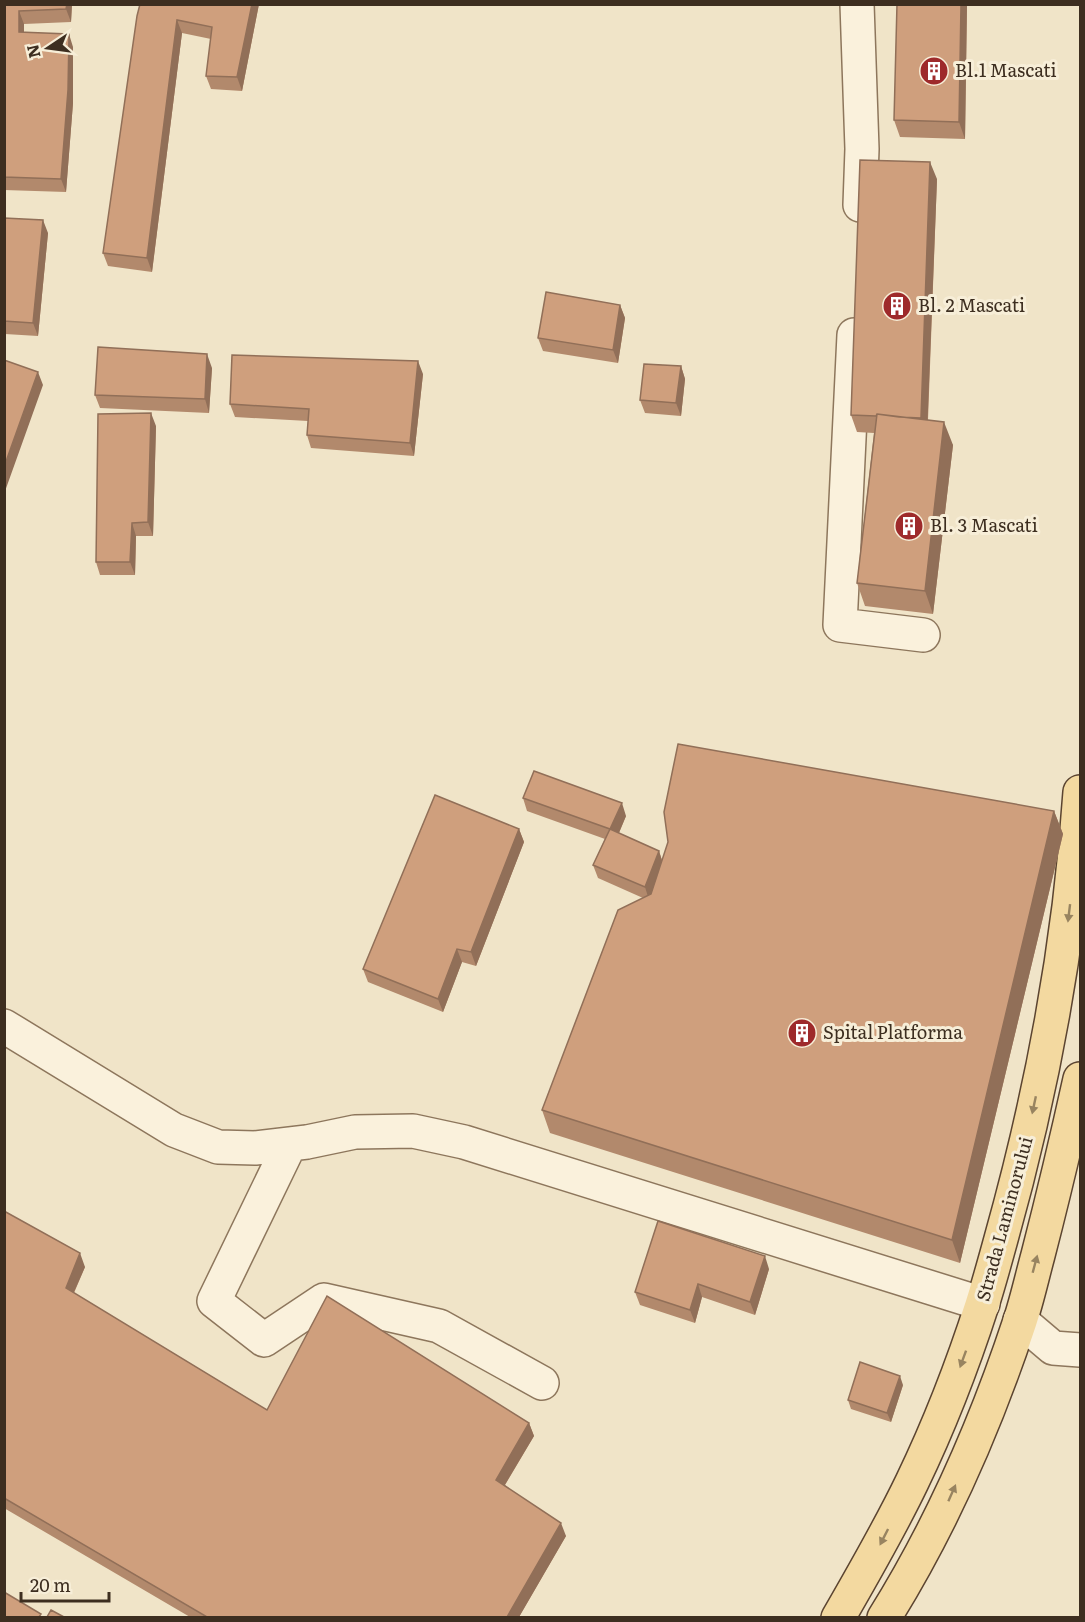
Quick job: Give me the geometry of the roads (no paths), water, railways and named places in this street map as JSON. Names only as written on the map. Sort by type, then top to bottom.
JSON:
[{"type":"main road","name":"Strada Laminorului","points":[[838,1617],[913,1481],[949,1397],[983,1304],[1020,1169],[1054,1016],[1074,866],[1080,792]]},
{"type":"main road","points":[[884,1617],[904,1586],[950,1498],[985,1418],[1020,1320],[1060,1170],[1080,1079]]},
{"type":"main road","points":[[983,1304],[1020,1320]]},
{"type":"lane","points":[[857,4],[862,149],[858,231]]},
{"type":"lane","points":[[855,301],[840,625],[922,635]]},
{"type":"lane","points":[[4,1026],[174,1130],[218,1147],[255,1148],[355,1132],[413,1131],[453,1140],[983,1304]]},
{"type":"lane","points":[[290,1144],[214,1301],[264,1340],[324,1300],[439,1326],[542,1383]]},
{"type":"lane","points":[[1020,1320],[1053,1348],[1080,1350]]},
{"type":"place","name":"Bl.1 Mascati","points":[[934,71]]},
{"type":"place","name":"Bl. 2 Mascati","points":[[897,306]]},
{"type":"place","name":"Bl. 3 Mascati","points":[[909,526]]},
{"type":"place","name":"Spital Platforma","points":[[802,1033]]}]
